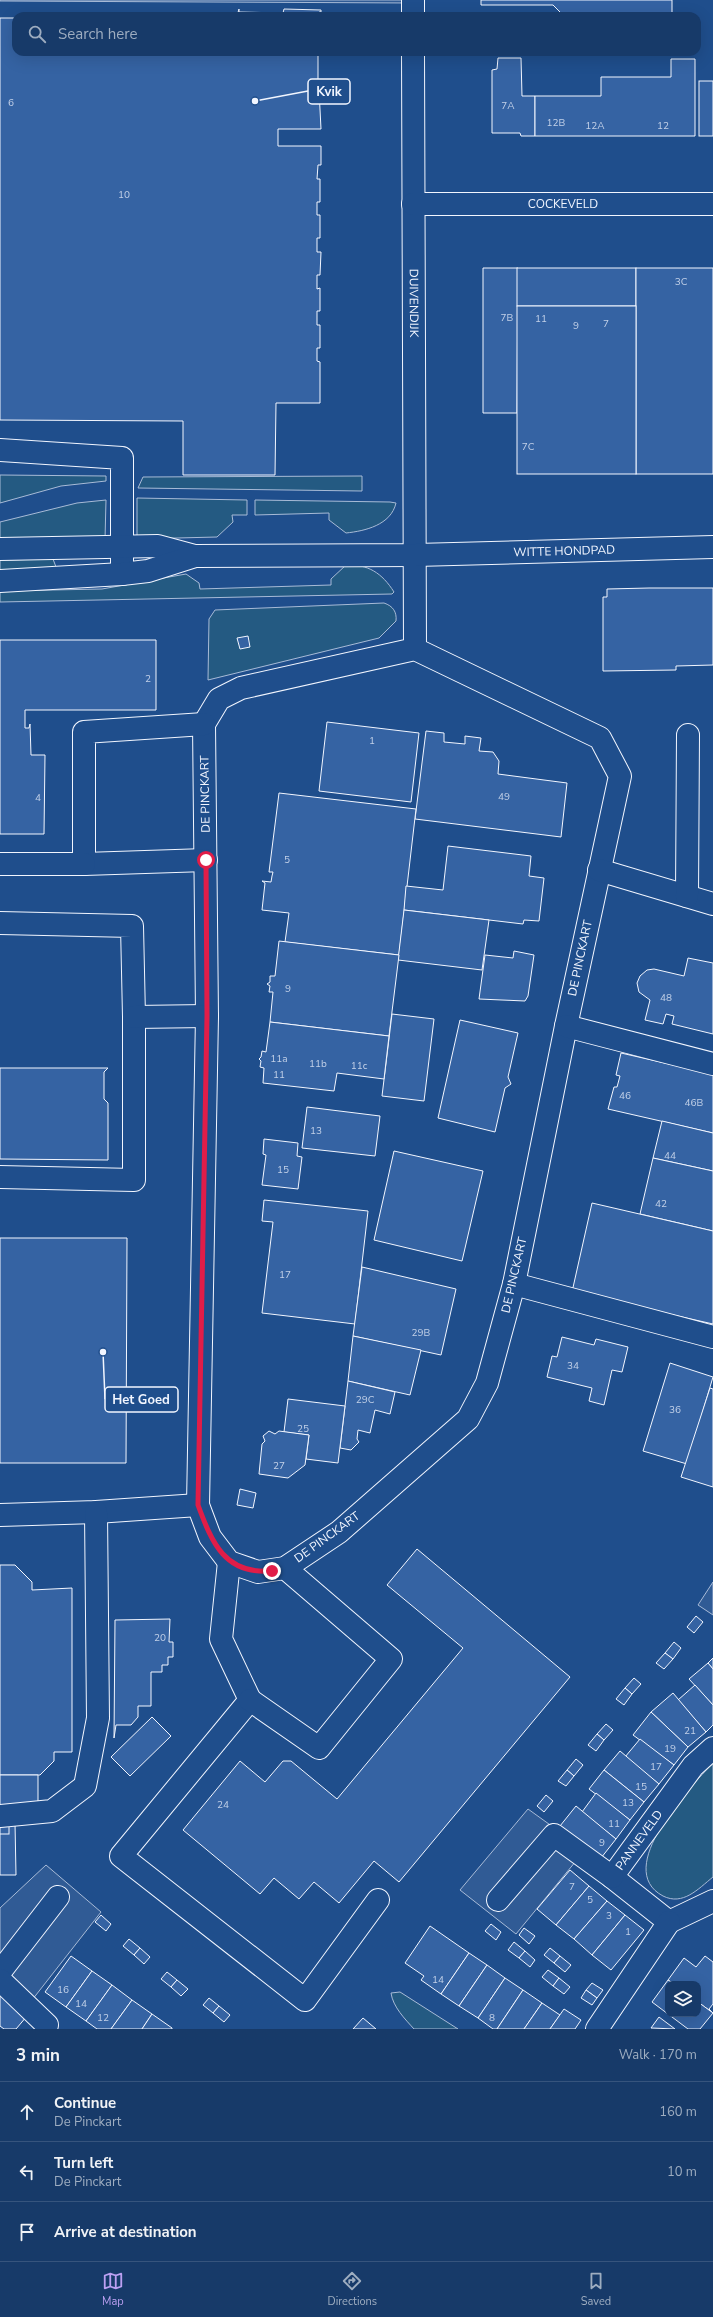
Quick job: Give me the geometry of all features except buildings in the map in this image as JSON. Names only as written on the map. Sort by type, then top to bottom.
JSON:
[{"type":"street","points":[[413,0],[413,12]]},
{"type":"street","name":"DUIVENDIJK","points":[[413,56],[416,554]]},
{"type":"street","name":"COCKEVELD","points":[[413,204],[713,204]]},
{"type":"street","points":[[0,450],[122,458],[122,574]]},
{"type":"street","points":[[0,549],[158,546],[195,556],[416,554],[415,649],[241,688],[218,699],[204,724],[84,732],[84,864]]},
{"type":"street","name":"WITTE HONDPAD","points":[[416,554],[713,547]]},
{"type":"street","points":[[0,581],[122,574],[148,571],[195,556]]},
{"type":"street","name":"DE PINCKART","points":[[204,724],[207,1016],[198,1505],[210,1537],[228,1562],[258,1572],[285,1568],[339,1532],[468,1419],[487,1383],[514,1284],[566,1026],[620,776],[600,738],[415,649]]},
{"type":"street","points":[[687,896],[688,735]]},
{"type":"street","points":[[0,864],[84,864],[206,860]]},
{"type":"street","points":[[599,870],[713,904]]},
{"type":"street","points":[[0,923],[132,926],[134,1017],[134,1180],[0,1177]]},
{"type":"street","points":[[134,1017],[207,1016]]},
{"type":"street","points":[[566,1026],[713,1064]]},
{"type":"street","points":[[514,1284],[713,1337]]},
{"type":"street","points":[[0,1515],[96,1512],[198,1505]]},
{"type":"street","points":[[0,1816],[52,1810],[85,1786],[98,1718],[96,1512]]},
{"type":"street","points":[[228,1562],[221,1639],[250,1700],[319,1748],[391,1659],[285,1568]]},
{"type":"street","points":[[250,1700],[121,1856],[305,2000],[378,1900]]},
{"type":"street","name":"PANNEVELD","points":[[669,1922],[612,1877],[693,1766],[713,1748]]},
{"type":"street","points":[[498,1900],[554,1835],[612,1877]]},
{"type":"street","points":[[0,1972],[58,1897]]},
{"type":"street","points":[[597,2029],[669,1922],[713,1901]]},
{"type":"street","points":[[0,1980],[48,2028]]},
{"type":"shaded area","points":[[414,0],[414,3],[0,1]]},
{"type":"shaded area","points":[[0,475],[106,476],[106,481],[61,486],[0,503]]},
{"type":"shaded area","points":[[362,476],[362,491],[138,488],[143,477]]},
{"type":"shaded area","points":[[137,498],[247,500],[247,515],[232,515],[233,522],[217,537],[137,539]]},
{"type":"shaded area","points":[[106,500],[105,540],[0,541],[0,522],[77,503]]},
{"type":"shaded area","points":[[255,500],[396,503],[389,517],[383,522],[361,531],[346,533],[329,520],[329,513],[255,515]]},
{"type":"shaded area","points":[[53,559],[56,567],[0,572],[0,560]]},
{"type":"shaded area","points":[[346,565],[361,566],[374,571],[385,580],[394,592],[392,594],[0,602],[0,591],[102,589],[186,574],[199,583],[200,589],[331,585],[331,579]]},
{"type":"shaded area","points":[[384,603],[394,610],[396,621],[379,638],[208,680],[209,619],[215,610]]},
{"type":"shaded area","points":[[713,1582],[713,1615],[698,1605]]},
{"type":"shaded area","points":[[713,1763],[713,1877],[690,1895],[684,1898],[670,1899],[663,1896],[650,1884],[646,1867],[650,1848],[660,1828],[688,1790]]},
{"type":"shaded area","points":[[528,1809],[585,1850],[516,1934],[460,1890]]},
{"type":"shaded area","points":[[46,1865],[101,1912],[25,2009],[0,1989],[0,1908]]},
{"type":"shaded area","points":[[400,1992],[458,2029],[414,2029],[400,2012],[392,1998],[391,1993]]},
{"type":"place","name":"Kvik","points":[[255,101]]},
{"type":"place","name":"Het Goed","points":[[103,1352]]},
{"type":"route","points":[[206,860],[207,1016],[198,1505],[210,1537],[228,1562],[244,1569],[258,1572],[272,1571]]}]
